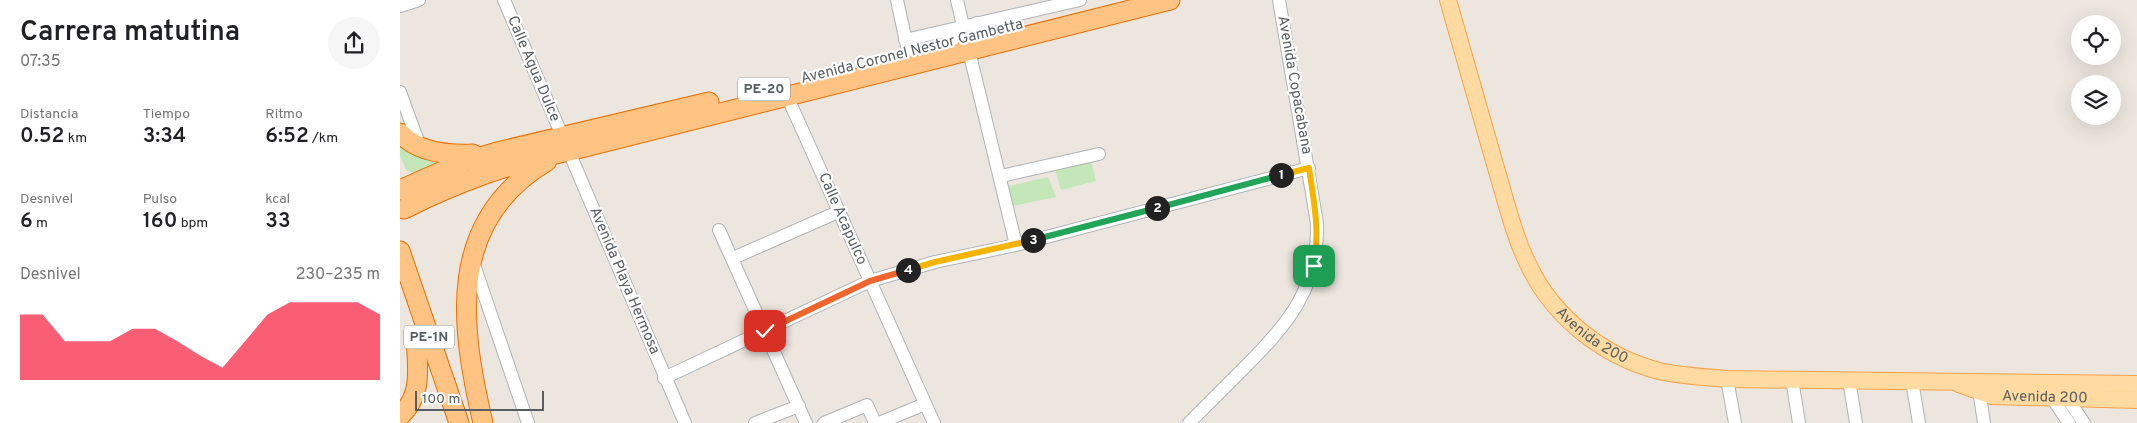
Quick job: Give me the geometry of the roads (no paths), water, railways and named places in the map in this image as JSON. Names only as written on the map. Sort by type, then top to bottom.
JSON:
[{"type":"highway","name":"Avenida Coronel Nestor Gambetta","points":[[497,152],[566,144],[787,96],[951,36],[976,36],[1070,4],[1122,0]]},
{"type":"highway","name":"Avenida Coronel Nestor Gambetta","points":[[566,144],[908,52],[976,36],[1170,0]]},
{"type":"highway","points":[[400,133],[420,147],[436,152],[456,155],[497,152]]},
{"type":"highway","points":[[404,210],[443,189],[566,144]]},
{"type":"highway","points":[[484,423],[476,393],[467,322],[466,285],[472,258],[485,224],[505,195],[529,172],[566,144]]},
{"type":"highway","points":[[400,190],[463,162],[497,152]]},
{"type":"highway","name":"PE-1N","points":[[400,252],[459,423]]},
{"type":"highway","name":"PE-1N","points":[[400,286],[445,423]]},
{"type":"highway","points":[[400,416],[409,407],[417,389],[416,336]]},
{"type":"main road","name":"Avenida 200","points":[[1448,0],[1520,245],[1530,269],[1542,289],[1566,318],[1589,338],[1607,350],[1634,363],[1660,371],[1727,378],[1912,381],[1970,385],[1992,396],[2137,384]]},
{"type":"main road","name":"Avenida 200","points":[[2055,390],[2137,400]]},
{"type":"street","points":[[400,6],[419,0]]},
{"type":"street","name":"Calle Agua Dulce","points":[[504,0],[566,144]]},
{"type":"street","points":[[897,0],[908,52]]},
{"type":"street","points":[[957,0],[963,26],[976,36],[1001,176],[1016,245]]},
{"type":"street","name":"Avenida Copacabana","points":[[1189,423],[1266,346],[1296,309],[1306,289],[1314,266],[1318,243],[1317,223],[1279,0]]},
{"type":"street","points":[[951,36],[963,26]]},
{"type":"street","points":[[400,92],[420,147]]},
{"type":"street","name":"Calle Acapulco","points":[[787,96],[934,423]]},
{"type":"street","name":"Avenida Playa Hermosa","points":[[566,144],[664,378],[685,423]]},
{"type":"street","points":[[1001,176],[1099,154]]},
{"type":"street","points":[[664,378],[870,281],[935,262],[1016,245],[1309,168]]},
{"type":"street","points":[[733,258],[838,212]]},
{"type":"street","points":[[719,230],[806,423]]},
{"type":"street","points":[[472,258],[528,423]]},
{"type":"street","points":[[1727,378],[1735,423]]},
{"type":"street","points":[[1792,379],[1799,423]]},
{"type":"street","points":[[1849,380],[1856,423]]},
{"type":"street","points":[[1912,381],[1919,423]]},
{"type":"street","points":[[1970,385],[1975,423]]},
{"type":"street","points":[[1970,385],[1984,423]]},
{"type":"street","points":[[2055,390],[2069,423]]},
{"type":"street","points":[[2055,390],[2084,423]]},
{"type":"street","points":[[879,423],[925,404]]},
{"type":"street","points":[[824,423],[867,405],[874,423]]},
{"type":"street","points":[[755,423],[798,406]]}]
